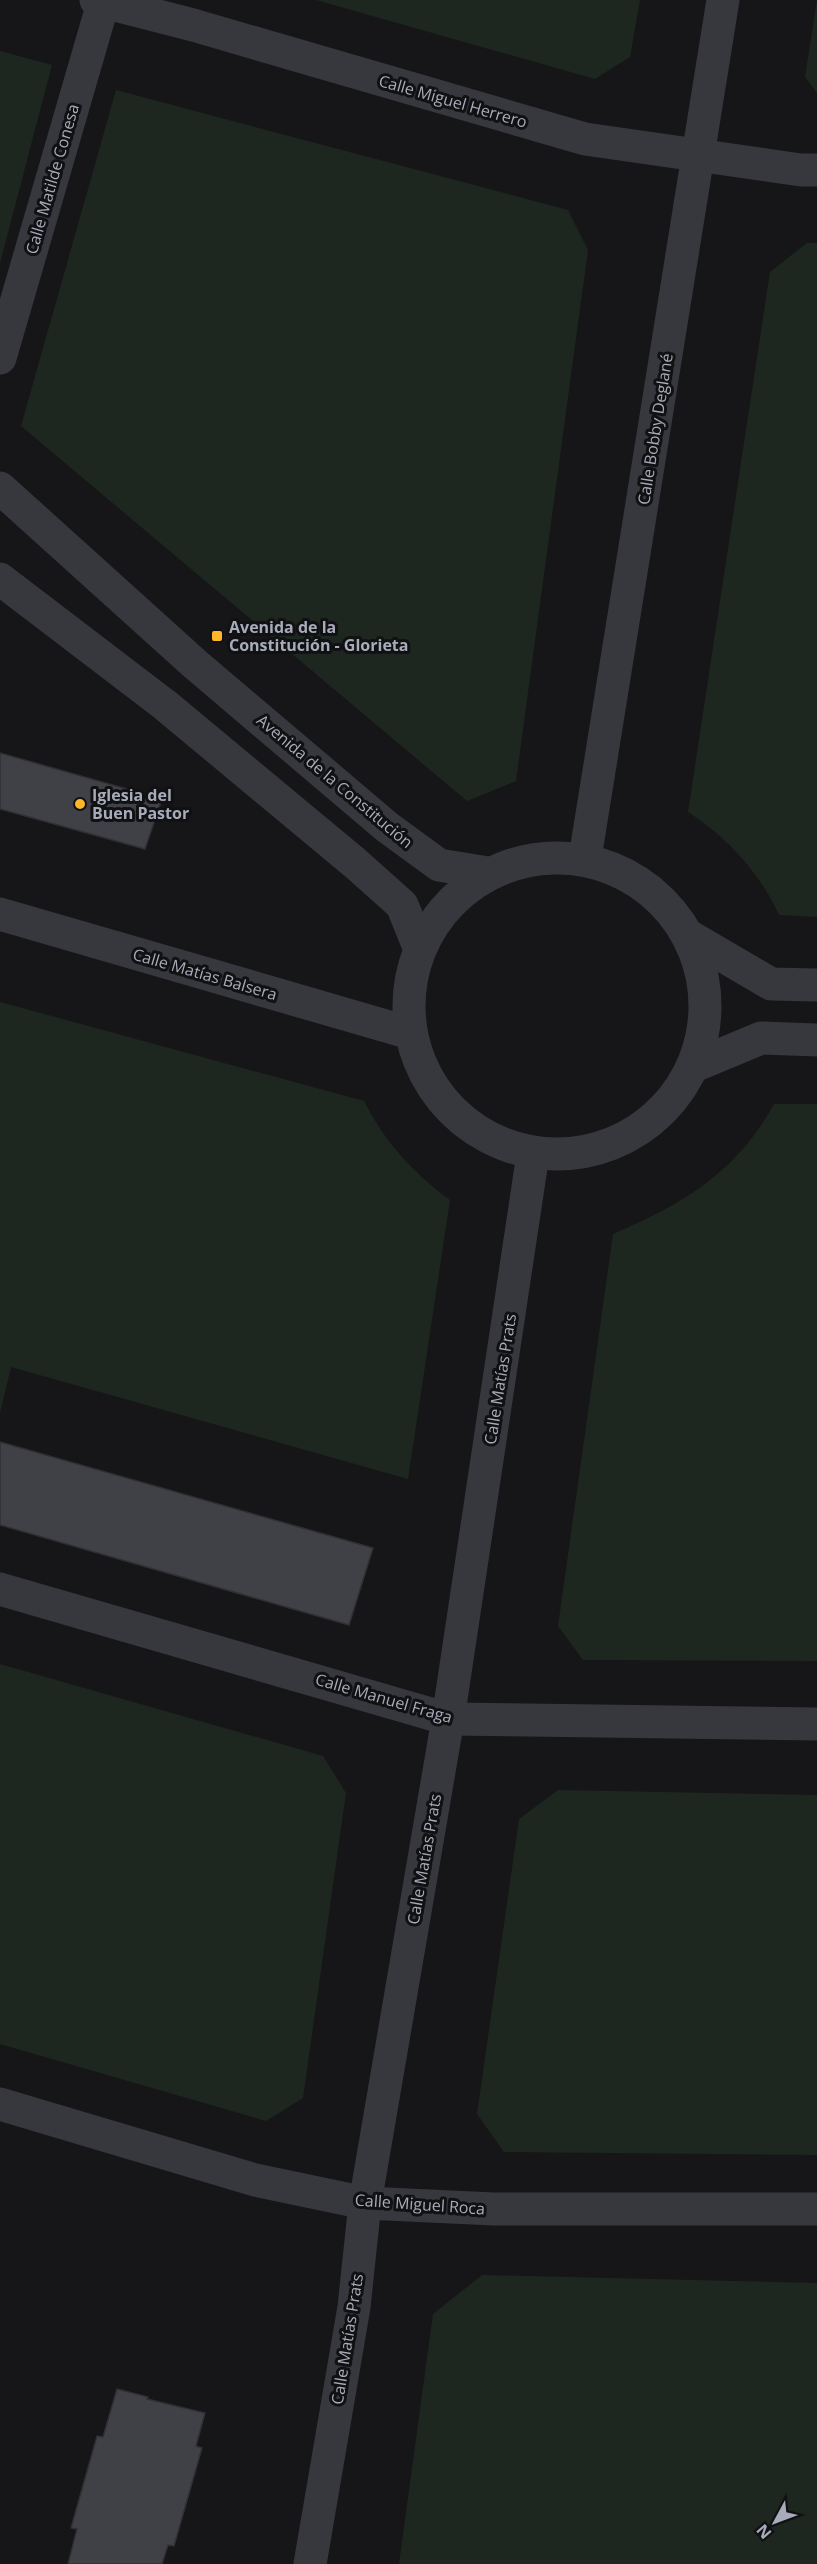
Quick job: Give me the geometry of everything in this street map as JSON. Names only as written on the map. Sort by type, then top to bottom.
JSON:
[{"type":"street","name":"Calle Bobby Deglané","points":[[585,858],[700,155],[723,0]]},
{"type":"street","name":"Calle Miguel Herrero","points":[[101,1],[204,28],[585,139],[801,170],[817,170]]},
{"type":"street","name":"Calle Matilde Conesa","points":[[0,358],[101,1]]},
{"type":"street","name":"Avenida de la Constitución","points":[[0,488],[195,664],[387,827],[439,865],[489,873]]},
{"type":"street","name":"Avenida de la Constitución","points":[[0,512],[195,664]]},
{"type":"street","points":[[0,554],[165,705]]},
{"type":"street","points":[[0,579],[165,705],[346,855],[402,905],[419,947]]},
{"type":"street","points":[[689,936],[706,989],[705,1026],[694,1066],[665,1110],[633,1135],[577,1154],[533,1154],[478,1133],[440,1099],[410,1034],[408,996],[419,947],[451,900],[489,873],[510,863],[562,856],[585,858],[650,889],[689,936],[771,984],[817,985]]},
{"type":"street","name":"Calle Matías Balsera","points":[[0,914],[410,1034]]},
{"type":"street","points":[[694,1066],[761,1038],[817,1040]]},
{"type":"street","name":"Calle Matías Prats","points":[[310,2564],[354,2307],[365,2203],[448,1719],[533,1154]]},
{"type":"street","name":"Calle Manuel Fraga","points":[[0,1589],[448,1719],[817,1724]]},
{"type":"street","name":"Calle Miguel Roca","points":[[0,2104],[255,2180],[365,2203],[494,2209],[817,2209]]},
{"type":"shaded area","points":[[316,0],[640,0],[630,57],[595,79]]},
{"type":"shaded area","points":[[817,0],[817,93],[805,77]]},
{"type":"shaded area","points":[[0,51],[52,65],[0,263]]},
{"type":"shaded area","points":[[116,90],[568,210],[588,250],[516,781],[467,801],[21,426]]},
{"type":"shaded area","points":[[807,243],[817,243],[817,917],[779,915],[762,884],[741,857],[716,833],[688,812],[770,272]]},
{"type":"shaded area","points":[[0,1002],[364,1101],[381,1130],[401,1156],[450,1200],[408,1479],[11,1367],[0,1413]]},
{"type":"shaded area","points":[[774,1104],[817,1104],[817,1661],[583,1660],[558,1626],[613,1234],[662,1211],[706,1184],[743,1149]]},
{"type":"shaded area","points":[[0,1664],[323,1756],[346,1793],[303,2098],[266,2121],[0,2044]]},
{"type":"shaded area","points":[[558,1790],[817,1795],[817,2155],[504,2152],[477,2114],[519,1819]]},
{"type":"shaded area","points":[[482,2275],[817,2283],[817,2564],[399,2564],[433,2314]]},
{"type":"building","name":"Iglesia del Buen Pastor","points":[[0,753],[162,799],[145,849],[0,809]]},
{"type":"building","points":[[0,1442],[373,1548],[349,1625],[0,1525]]},
{"type":"building","points":[[117,2389],[205,2413],[196,2446],[202,2448],[174,2546],[168,2545],[162,2564],[68,2564],[77,2529],[71,2528],[97,2436],[103,2437]]},
{"type":"place","name":"Avenida de la Constitución - Glorieta","points":[[217,636]]},
{"type":"place","name":"Iglesia del Buen Pastor","points":[[80,804]]}]
